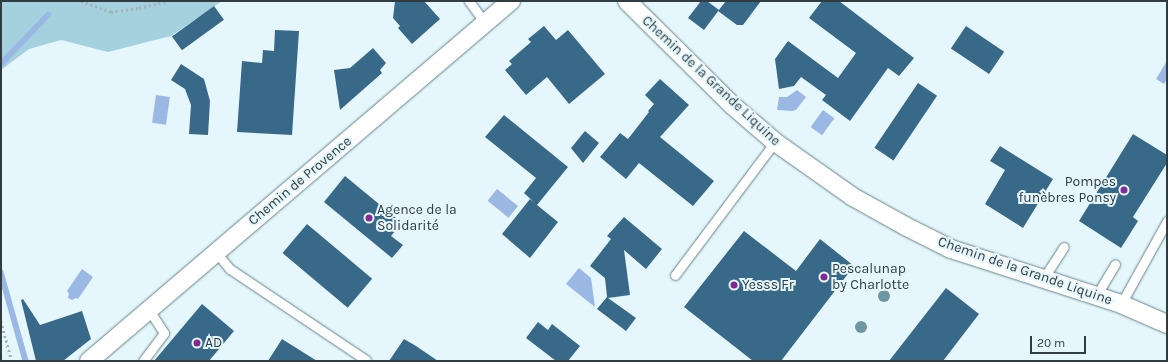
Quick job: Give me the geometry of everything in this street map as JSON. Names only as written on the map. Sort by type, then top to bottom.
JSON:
[{"type":"street","name":"Chemin de Provence","points":[[89,361],[511,1]]},
{"type":"street","name":"Chemin de la Grande Liquine","points":[[627,1],[732,105],[775,142],[853,197],[905,226],[951,249],[1121,304],[1167,324]]},
{"type":"lane","points":[[469,1],[485,23]]},
{"type":"lane","points":[[675,275],[775,142]]},
{"type":"lane","points":[[1121,304],[1167,221]]},
{"type":"lane","points":[[1043,279],[1064,246]]},
{"type":"lane","points":[[216,252],[230,269],[366,360]]},
{"type":"lane","points":[[1096,296],[1115,264]]},
{"type":"lane","points":[[143,361],[164,333],[149,310]]},
{"type":"path","points":[[81,1],[111,12],[139,8],[168,1]]},
{"type":"path","points":[[1,321],[12,361]]},
{"type":"shaded area","points":[[1,1],[222,1],[171,36],[108,52],[61,40],[29,49],[1,70]]},
{"type":"shaded area","points":[[1167,61],[1167,79],[1164,84],[1156,79]]},
{"type":"shaded area","points":[[797,90],[806,97],[796,110],[777,110],[779,97],[787,97]]},
{"type":"shaded area","points":[[156,95],[170,97],[166,125],[152,123]]},
{"type":"shaded area","points":[[823,110],[834,118],[822,135],[811,127]]},
{"type":"shaded area","points":[[497,189],[518,206],[509,218],[488,201]]},
{"type":"shaded area","points":[[579,268],[591,278],[595,307],[566,284]]},
{"type":"shaded area","points":[[82,269],[93,277],[78,299],[76,298],[72,300],[68,298],[69,294],[67,291]]},
{"type":"building","points":[[395,1],[424,1],[440,19],[412,44],[398,28],[400,26],[393,18]]},
{"type":"building","points":[[701,1],[707,1],[719,10],[704,30],[688,18]]},
{"type":"building","points":[[726,1],[761,1],[743,25],[737,25],[718,11]]},
{"type":"building","points":[[822,1],[839,1],[914,58],[899,76],[888,68],[850,121],[822,100],[826,95],[801,77],[794,86],[779,89],[775,59],[788,41],[838,78],[856,53],[809,18]]},
{"type":"building","points":[[214,6],[224,20],[182,50],[172,37]]},
{"type":"building","points":[[544,26],[556,40],[568,30],[605,74],[569,104],[547,77],[526,95],[505,70],[512,64],[509,61],[531,42],[528,39]]},
{"type":"building","points":[[966,26],[1004,52],[989,74],[951,48]]},
{"type":"building","points":[[275,30],[299,31],[292,135],[237,132],[242,61],[262,63],[263,50],[274,51]]},
{"type":"building","points":[[373,48],[386,63],[380,70],[382,73],[340,110],[334,70],[350,68]]},
{"type":"building","points":[[181,64],[204,79],[210,101],[208,135],[189,134],[191,105],[185,89],[171,80]]},
{"type":"building","points":[[660,79],[689,105],[660,137],[714,181],[693,206],[639,163],[626,179],[600,157],[620,133],[628,139],[649,112],[648,111],[654,104],[645,95]]},
{"type":"building","points":[[918,83],[937,96],[893,161],[874,148]]},
{"type":"building","points":[[504,115],[568,167],[537,205],[558,222],[530,258],[502,234],[530,199],[535,203],[524,193],[536,178],[485,137]]},
{"type":"building","points":[[585,131],[599,143],[583,163],[571,148]]},
{"type":"building","name":"Pompes funèbres Ponsy","points":[[1133,134],[1167,155],[1167,163],[1133,217],[1138,221],[1121,248],[1079,221]]},
{"type":"building","points":[[1000,146],[1053,179],[1023,228],[985,204],[1005,170],[990,161]]},
{"type":"building","points":[[345,176],[402,223],[391,236],[403,245],[392,258],[324,202]]},
{"type":"building","points":[[624,217],[662,249],[646,269],[624,250],[630,295],[608,298],[636,318],[626,331],[597,309],[607,297],[605,278],[590,266],[611,239],[607,236]]},
{"type":"building","points":[[307,224],[372,279],[348,308],[283,253]]},
{"type":"building","points":[[744,231],[796,271],[820,239],[854,266],[781,361],[753,361],[684,307]]},
{"type":"building","points":[[946,288],[979,314],[943,361],[889,361]]},
{"type":"building","points":[[23,299],[40,325],[82,311],[91,339],[63,361],[36,361],[21,300]]},
{"type":"building","name":"AD","points":[[202,304],[234,331],[209,361],[154,361]]},
{"type":"building","points":[[538,322],[548,330],[552,324],[580,346],[568,361],[556,361],[526,338]]},
{"type":"building","points":[[282,339],[317,361],[268,361]]},
{"type":"building","points":[[404,339],[416,346],[438,361],[389,361]]},
{"type":"waterway","points":[[1,64],[48,15]]},
{"type":"waterway","points":[[1,272],[26,361]]},
{"type":"place","name":"Pompes funèbres Ponsy","points":[[1124,190]]},
{"type":"place","name":"Agence de la Solidarité","points":[[369,218]]},
{"type":"place","name":"Pescalunap by Charlotte","points":[[824,277]]},
{"type":"place","name":"Yesss Fr","points":[[734,285]]},
{"type":"place","name":"AD","points":[[197,343]]}]
